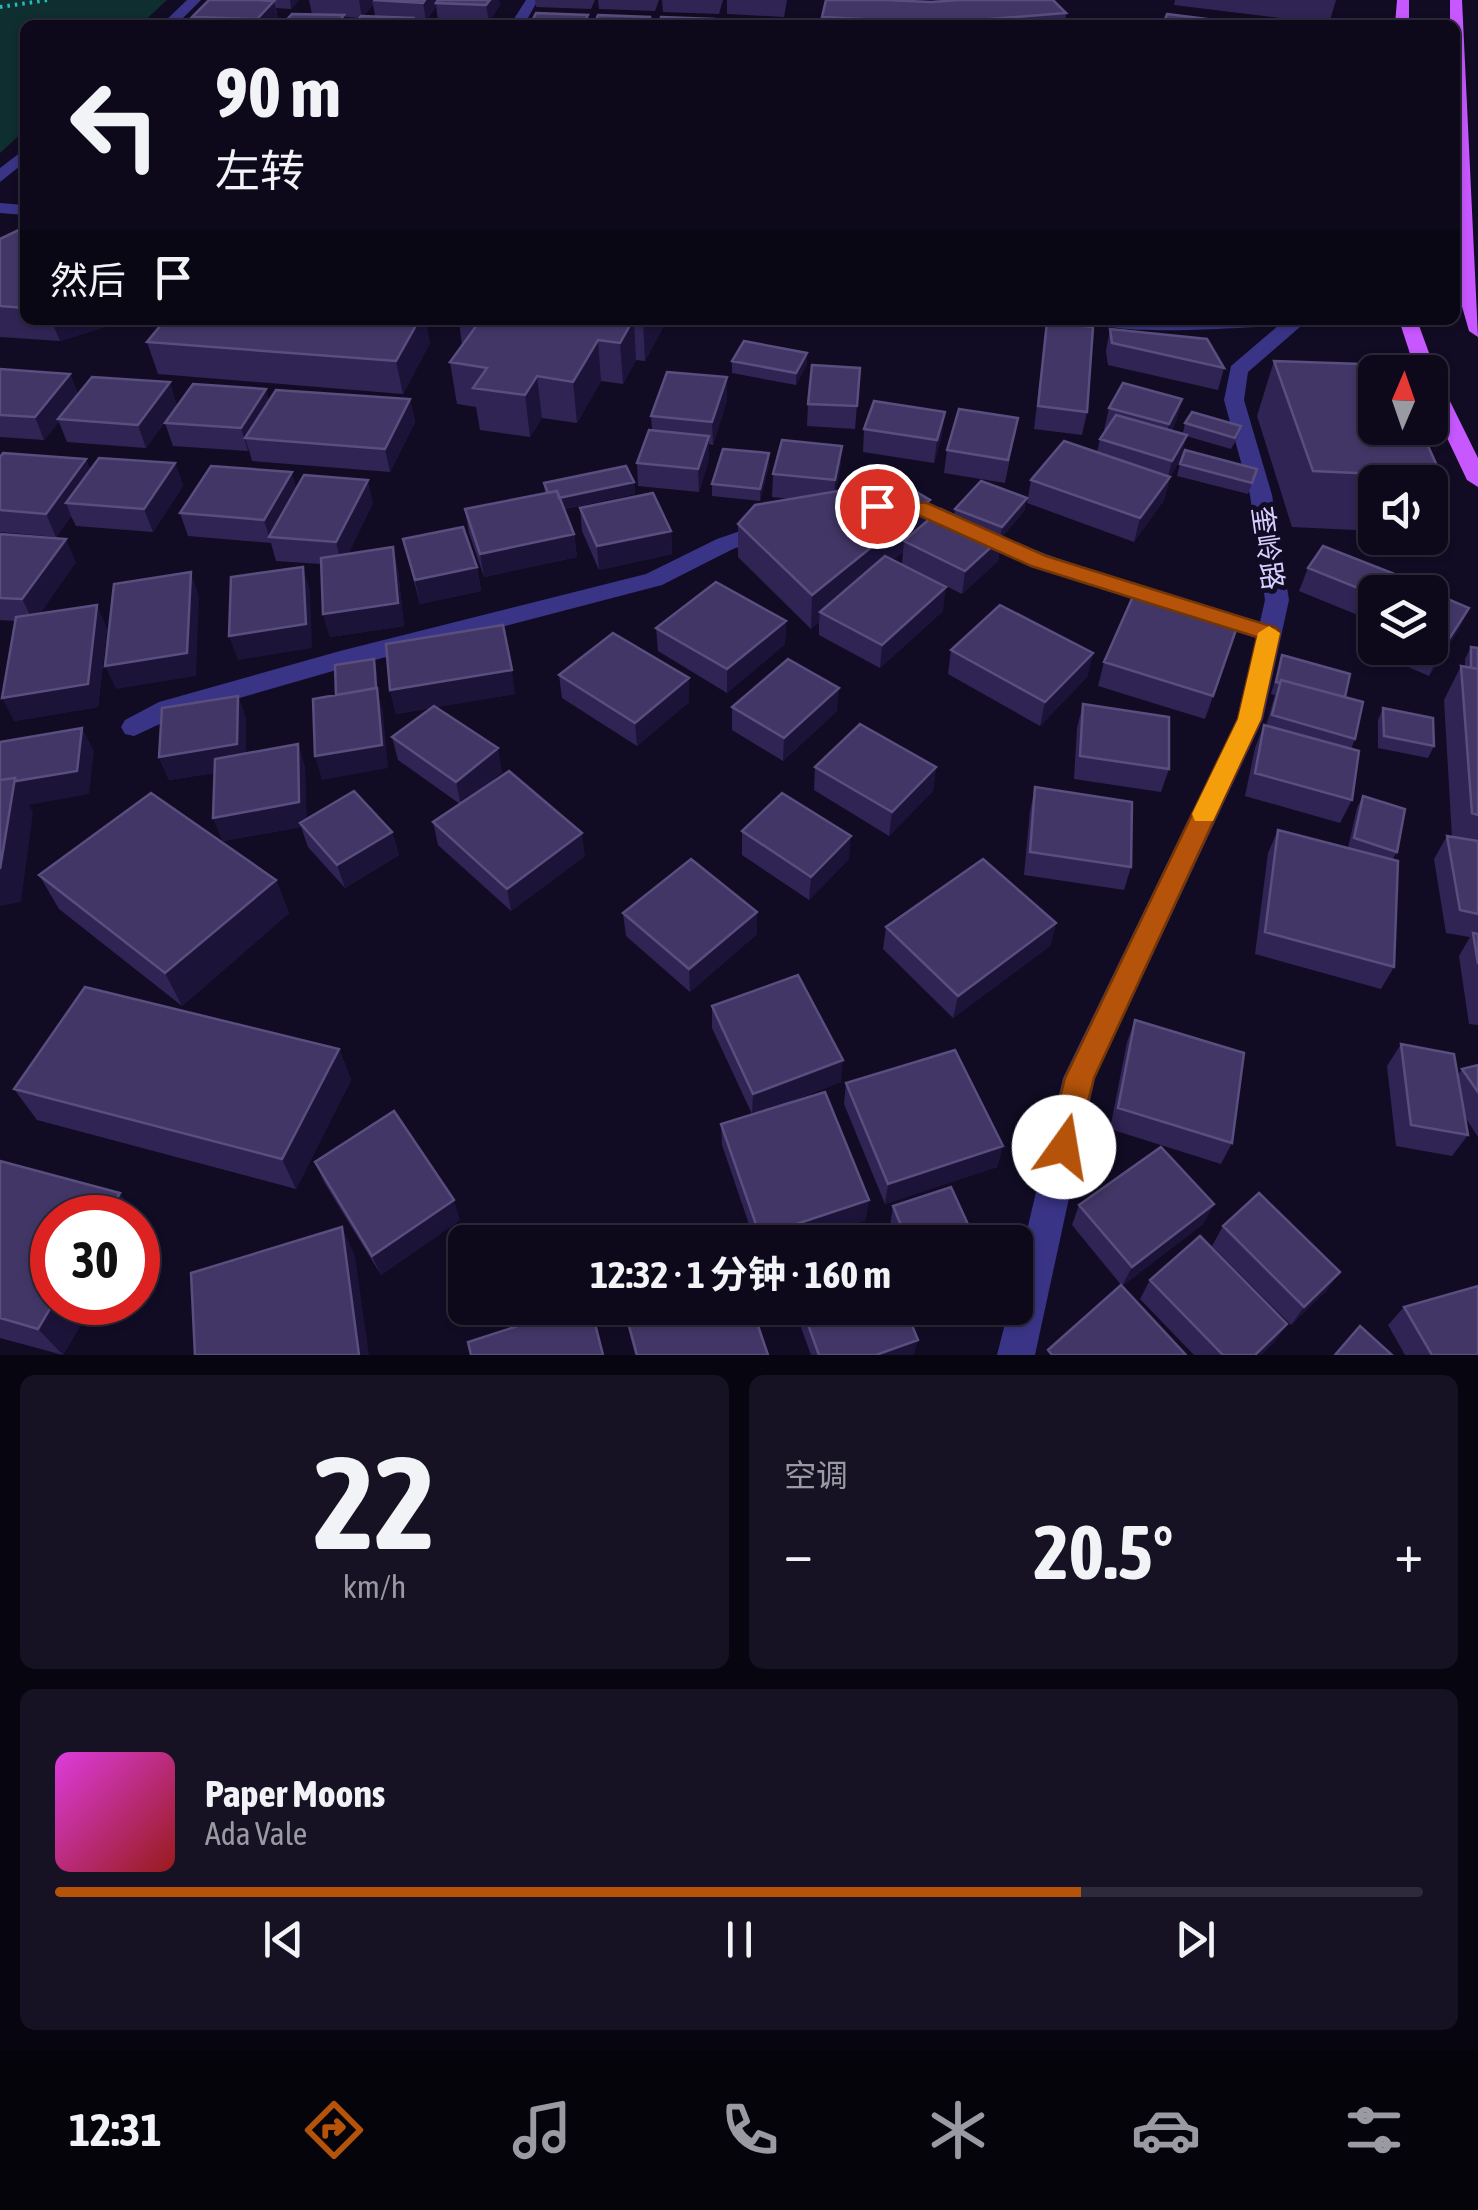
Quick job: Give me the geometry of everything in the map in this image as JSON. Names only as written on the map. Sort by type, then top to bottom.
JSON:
[{"type":"main road","points":[[1460,116],[1466,289],[1478,331]]},
{"type":"main road","points":[[1410,325],[1420,355]]},
{"type":"main road","points":[[1448,418],[1478,480]]},
{"type":"street","points":[[173,20],[195,0]]},
{"type":"street","points":[[0,176],[20,158]]},
{"type":"street","name":"奎岭路","points":[[1016,1355],[1079,1078],[1250,719],[1277,600],[1262,496],[1234,400],[1238,370],[1292,325]]},
{"type":"street","points":[[877,506],[920,508],[1038,561],[1269,633]]},
{"type":"street","points":[[134,727],[168,709],[321,665],[654,580],[724,544],[799,520]]},
{"type":"path","points":[[0,7],[48,0]]},
{"type":"green space","points":[[0,0],[167,0],[145,20],[20,20],[20,135],[0,153]]},
{"type":"building","points":[[209,0],[274,1],[257,19],[192,17]]},
{"type":"building","points":[[373,0],[425,0],[423,3]]},
{"type":"building","points":[[490,0],[486,5],[436,3]]},
{"type":"building","points":[[826,0],[1053,0],[1066,13],[978,20],[822,17]]},
{"type":"building","points":[[536,13],[588,15],[586,20],[532,20]]},
{"type":"building","points":[[292,14],[344,15],[340,20],[287,20]]},
{"type":"building","points":[[1167,14],[1215,20],[1165,20]]},
{"type":"building","points":[[598,15],[650,17],[649,20],[596,20]]},
{"type":"building","points":[[361,16],[413,18],[412,20],[358,20]]},
{"type":"building","points":[[661,17],[714,19],[714,20],[660,20]]},
{"type":"building","points":[[20,229],[20,308],[0,306],[0,239]]},
{"type":"building","points":[[161,325],[416,325],[396,361],[147,342]]},
{"type":"building","points":[[477,325],[630,325],[620,343],[598,340],[573,382],[537,376],[525,395],[473,388],[487,368],[450,362]]},
{"type":"building","points":[[1047,325],[1093,327],[1087,412],[1038,406]]},
{"type":"building","points":[[1110,329],[1207,339],[1224,368],[1112,343]]},
{"type":"building","points":[[744,341],[807,353],[796,373],[732,361]]},
{"type":"building","points":[[1274,361],[1358,364],[1358,445],[1428,445],[1437,465],[1358,465],[1358,473],[1313,471]]},
{"type":"building","points":[[812,365],[860,368],[857,406],[808,404]]},
{"type":"building","points":[[0,369],[70,374],[35,417],[0,415]]},
{"type":"building","points":[[667,372],[727,377],[712,422],[651,416]]},
{"type":"building","points":[[92,377],[170,382],[138,425],[58,419]]},
{"type":"building","points":[[1123,383],[1182,399],[1169,424],[1109,408]]},
{"type":"building","points":[[193,384],[266,389],[241,428],[165,423]]},
{"type":"building","points":[[276,390],[410,399],[385,449],[245,438]]},
{"type":"building","points":[[874,401],[945,412],[937,440],[864,429]]},
{"type":"building","points":[[959,409],[1018,418],[1008,460],[947,450]]},
{"type":"building","points":[[1192,412],[1241,426],[1235,438],[1185,423]]},
{"type":"building","points":[[1116,415],[1187,435],[1172,461],[1100,439]]},
{"type":"building","points":[[649,430],[709,436],[698,469],[637,463]]},
{"type":"building","points":[[782,440],[842,446],[835,480],[773,474]]},
{"type":"building","points":[[1064,441],[1170,477],[1140,518],[1031,480]]},
{"type":"building","points":[[723,449],[769,453],[760,489],[712,484]]},
{"type":"building","points":[[1185,450],[1257,469],[1252,483],[1180,464]]},
{"type":"building","points":[[3,453],[86,459],[46,514],[0,510]]},
{"type":"building","points":[[99,458],[175,463],[144,509],[66,503]]},
{"type":"building","points":[[211,466],[292,472],[264,520],[180,513]]},
{"type":"building","points":[[626,466],[634,482],[559,498],[557,491],[548,493],[544,483]]},
{"type":"building","points":[[304,475],[368,480],[336,542],[269,537]]},
{"type":"building","points":[[898,481],[930,500],[812,595],[738,524],[755,505]]},
{"type":"building","points":[[981,481],[1027,498],[1002,527],[955,509]]},
{"type":"building","points":[[557,491],[574,534],[480,554],[465,509]]},
{"type":"building","points":[[653,493],[671,531],[597,546],[580,508]]},
{"type":"building","points":[[941,509],[1001,538],[965,571],[904,541]]},
{"type":"building","points":[[463,527],[477,567],[415,580],[403,539]]},
{"type":"building","points":[[0,534],[66,539],[22,599],[0,598]]},
{"type":"building","points":[[1323,546],[1397,575],[1358,575],[1358,588],[1308,568]]},
{"type":"building","points":[[393,547],[398,603],[323,614],[321,558]]},
{"type":"building","points":[[885,556],[946,587],[882,645],[820,612]]},
{"type":"building","points":[[303,567],[306,624],[229,636],[231,577]]},
{"type":"building","points":[[191,572],[187,653],[105,666],[114,584]]},
{"type":"building","points":[[716,582],[786,621],[727,669],[656,628]]},
{"type":"building","points":[[1134,594],[1238,624],[1213,696],[1104,662]]},
{"type":"building","points":[[1448,599],[1469,608],[1448,641]]},
{"type":"building","points":[[97,605],[88,684],[2,698],[16,617]]},
{"type":"building","points":[[1000,605],[1093,653],[1045,702],[951,650]]},
{"type":"building","points":[[503,625],[512,670],[390,690],[386,644]]},
{"type":"building","points":[[613,633],[689,678],[635,723],[559,675]]},
{"type":"building","points":[[1471,647],[1478,648],[1478,669],[1471,668]]},
{"type":"building","points":[[1282,655],[1350,674],[1345,697],[1281,680],[1276,682]]},
{"type":"building","points":[[374,659],[376,688],[336,695],[335,665]]},
{"type":"building","points":[[788,659],[839,688],[784,738],[732,707]]},
{"type":"building","points":[[1461,666],[1478,669],[1478,815],[1472,813]]},
{"type":"building","points":[[1281,680],[1363,702],[1355,739],[1272,715]]},
{"type":"building","points":[[377,688],[382,745],[315,756],[313,699]]},
{"type":"building","points":[[238,696],[237,744],[159,757],[162,708]]},
{"type":"building","points":[[1083,704],[1169,717],[1169,769],[1080,756]]},
{"type":"building","points":[[434,706],[498,748],[456,782],[392,737]]},
{"type":"building","points":[[1383,708],[1433,718],[1434,746],[1384,736]]},
{"type":"building","points":[[860,724],[936,767],[892,812],[815,767]]},
{"type":"building","points":[[1264,725],[1359,751],[1352,800],[1255,773]]},
{"type":"building","points":[[82,728],[77,771],[0,780],[0,742]]},
{"type":"building","points":[[298,744],[299,802],[213,818],[215,759]]},
{"type":"building","points":[[509,771],[582,833],[507,889],[433,822]]},
{"type":"building","points":[[15,778],[0,869],[0,780]]},
{"type":"building","points":[[1035,787],[1132,802],[1131,867],[1030,852]]},
{"type":"building","points":[[354,791],[392,832],[337,865],[300,823]]},
{"type":"building","points":[[151,793],[276,880],[165,973],[39,875]]},
{"type":"building","points":[[782,793],[851,836],[811,877],[742,831]]},
{"type":"building","points":[[1363,796],[1405,809],[1397,852],[1354,838]]},
{"type":"building","points":[[1278,830],[1398,861],[1394,967],[1265,932]]},
{"type":"building","points":[[1447,836],[1478,841],[1478,914],[1460,910]]},
{"type":"building","points":[[691,859],[757,912],[689,969],[623,913]]},
{"type":"building","points":[[983,859],[1056,923],[958,996],[886,927]]},
{"type":"building","points":[[1473,933],[1478,934],[1478,964]]},
{"type":"building","points":[[798,975],[843,1060],[753,1094],[712,1006]]},
{"type":"building","points":[[85,987],[339,1049],[282,1159],[14,1089]]},
{"type":"building","points":[[1135,1020],[1244,1053],[1232,1143],[1118,1108]]},
{"type":"building","points":[[1401,1044],[1454,1054],[1468,1135],[1411,1125]]},
{"type":"building","points":[[955,1050],[1003,1146],[888,1184],[846,1083]]},
{"type":"building","points":[[1478,1065],[1478,1092],[1462,1069]]},
{"type":"building","points":[[825,1092],[869,1200],[793,1225],[756,1225],[721,1124]]},
{"type":"building","points":[[394,1111],[454,1200],[372,1256],[315,1162]]},
{"type":"building","points":[[1161,1147],[1214,1204],[1132,1267],[1079,1205]]},
{"type":"building","points":[[0,1161],[120,1193],[30,1195],[30,1325],[40,1325],[38,1329],[0,1318]]},
{"type":"building","points":[[951,1187],[968,1225],[901,1225],[893,1206]]},
{"type":"building","points":[[1259,1193],[1340,1272],[1304,1307],[1223,1226]]},
{"type":"building","points":[[342,1227],[359,1355],[195,1355],[191,1273]]},
{"type":"building","points":[[1200,1236],[1287,1324],[1255,1355],[1223,1355],[1150,1280]]},
{"type":"building","points":[[1121,1285],[1186,1355],[1052,1355],[1048,1350]]},
{"type":"building","points":[[1478,1286],[1478,1355],[1432,1355],[1404,1307]]},
{"type":"building","points":[[521,1325],[595,1325],[603,1355],[471,1355],[468,1342]]},
{"type":"building","points":[[629,1325],[758,1325],[768,1355],[637,1355]]},
{"type":"building","points":[[808,1325],[912,1325],[918,1340],[876,1355],[819,1355]]},
{"type":"building","points":[[1360,1326],[1392,1355],[1335,1355]]},
{"type":"slow traffic","points":[[1204,814],[1250,719],[1269,633]]},
{"type":"route","points":[[877,506],[920,508],[1038,561],[1269,633],[1250,719],[1079,1078],[1064,1147]]}]
